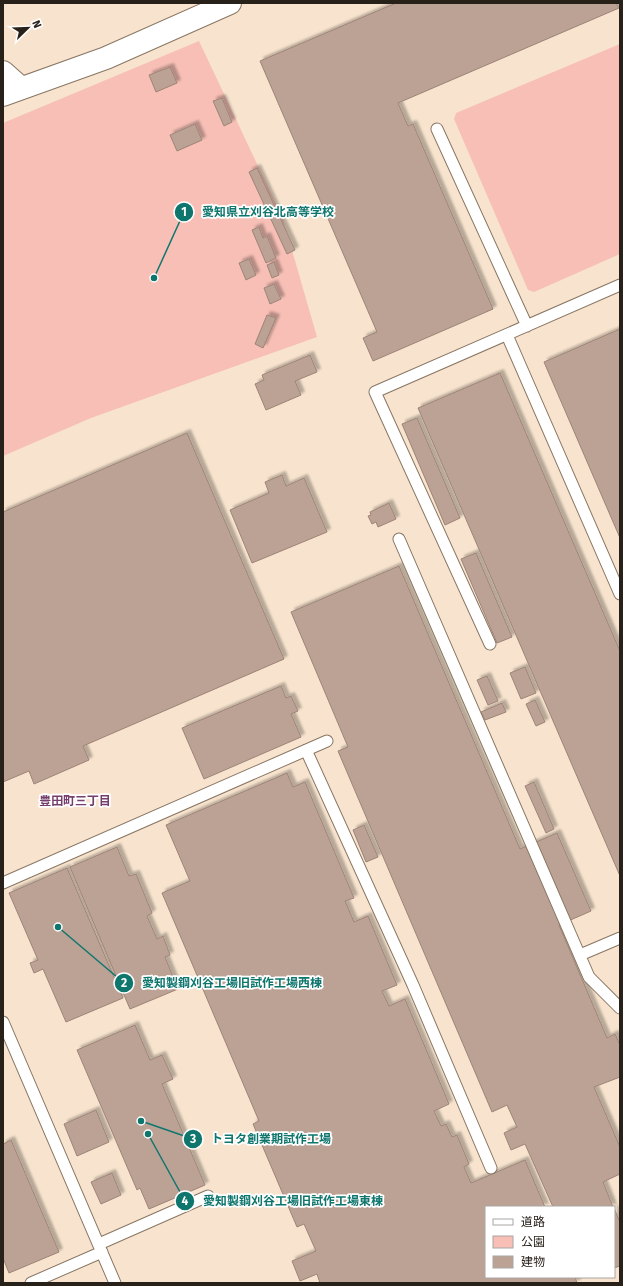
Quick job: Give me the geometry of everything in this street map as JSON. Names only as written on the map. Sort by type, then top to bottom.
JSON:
[{"type":"street","points":[[3,72],[12,92],[106,58],[218,5]]},
{"type":"lane","points":[[437,129],[527,326]]},
{"type":"lane","points":[[490,644],[374,392],[620,285]]},
{"type":"lane","points":[[507,335],[620,594]]},
{"type":"lane","points":[[399,539],[589,977],[620,1008]]},
{"type":"lane","points":[[3,882],[327,741]]},
{"type":"lane","points":[[306,750],[413,985],[491,1168]]},
{"type":"lane","points":[[580,955],[620,938]]},
{"type":"lane","points":[[3,1022],[115,1283]]},
{"type":"lane","points":[[31,1283],[208,1196]]},
{"type":"green space","points":[[199,41],[283,219],[317,337],[91,418],[3,456],[3,123]]},
{"type":"green space","points":[[620,44],[620,254],[534,292],[528,290],[454,119],[456,113]]},
{"type":"building","points":[[396,3],[616,3],[619,8],[398,103],[408,126],[413,124],[493,309],[373,361],[363,338],[377,332],[260,61]]},
{"type":"building","points":[[170,67],[177,83],[156,92],[149,75]]},
{"type":"building","points":[[222,98],[232,122],[224,126],[213,101]]},
{"type":"building","points":[[195,124],[202,140],[177,151],[170,135]]},
{"type":"building","points":[[257,168],[295,250],[287,254],[249,172]]},
{"type":"building","points":[[259,227],[263,238],[267,236],[276,258],[266,263],[252,230]]},
{"type":"building","points":[[249,259],[256,275],[246,280],[239,263]]},
{"type":"building","points":[[274,262],[279,275],[272,278],[267,265]]},
{"type":"building","points":[[274,284],[281,299],[270,304],[264,288]]},
{"type":"building","points":[[267,315],[276,318],[263,348],[255,344]]},
{"type":"building","points":[[620,329],[620,538],[544,362]]},
{"type":"building","points":[[310,355],[317,372],[295,381],[301,395],[266,410],[255,384],[264,380],[262,375]]},
{"type":"building","points":[[500,373],[620,651],[620,876],[418,408]]},
{"type":"building","points":[[417,418],[460,518],[445,525],[402,424]]},
{"type":"building","points":[[187,433],[284,659],[83,746],[89,760],[34,784],[29,771],[3,782],[3,512]]},
{"type":"building","points":[[282,475],[286,486],[304,478],[327,532],[252,563],[230,510],[269,493],[265,482]]},
{"type":"building","points":[[389,503],[396,519],[378,527],[376,522],[372,524],[368,516],[371,515],[370,512]]},
{"type":"building","points":[[476,553],[512,637],[497,643],[461,559]]},
{"type":"building","points":[[399,566],[520,849],[557,833],[591,911],[559,925],[607,1038],[615,1034],[620,1045],[620,1077],[594,1087],[620,1147],[620,1174],[603,1182],[613,1206],[553,1206],[525,1144],[511,1150],[504,1133],[517,1127],[507,1105],[492,1112],[338,751],[348,747],[291,612]]},
{"type":"building","points":[[525,667],[536,693],[521,699],[510,673]]},
{"type":"building","points":[[487,676],[498,701],[488,705],[477,680]]},
{"type":"building","points":[[281,686],[286,698],[291,696],[298,711],[291,714],[301,737],[204,779],[182,728]]},
{"type":"building","points":[[535,700],[545,722],[536,726],[526,704]]},
{"type":"building","points":[[502,703],[506,712],[485,720],[481,712]]},
{"type":"building","points":[[287,773],[293,787],[305,782],[354,898],[345,901],[354,922],[368,916],[397,985],[382,991],[389,1006],[405,999],[449,1104],[434,1111],[441,1126],[446,1124],[452,1137],[457,1135],[469,1164],[464,1167],[471,1183],[525,1160],[545,1206],[485,1206],[485,1278],[575,1278],[577,1283],[320,1283],[317,1274],[300,1281],[292,1261],[316,1251],[304,1224],[297,1227],[253,1124],[259,1121],[162,893],[190,881],[166,825]]},
{"type":"building","points":[[534,782],[554,829],[546,833],[525,786]]},
{"type":"building","points":[[364,825],[378,857],[366,862],[353,830]]},
{"type":"building","points":[[117,847],[129,876],[136,874],[152,913],[147,916],[157,939],[163,936],[170,955],[165,957],[178,989],[130,1009],[70,867]]},
{"type":"building","points":[[67,868],[123,998],[66,1022],[43,969],[34,973],[30,963],[38,960],[9,893]]},
{"type":"building","points":[[135,1025],[150,1060],[162,1055],[173,1079],[162,1084],[205,1185],[149,1209],[140,1188],[137,1190],[77,1050]]},
{"type":"building","points":[[96,1110],[109,1142],[77,1156],[64,1124]]},
{"type":"building","points":[[11,1140],[59,1252],[9,1273],[3,1258],[3,1144]]},
{"type":"building","points":[[112,1173],[121,1195],[101,1204],[91,1182]]},
{"type":"building","points":[[615,1210],[620,1222],[620,1266],[615,1268]]},
{"type":"place","name":"愛知県立刈谷北高等学校","points":[[154,278]]},
{"type":"place","name":"愛知製鋼刈谷工場旧試作工場西棟","points":[[58,927]]},
{"type":"place","name":"トヨタ創業期試作工場","points":[[141,1121]]},
{"type":"place","name":"愛知製鋼刈谷工場旧試作工場東棟","points":[[148,1134]]},
{"type":"district","name":"豊田町三丁目","points":[[75,801]]}]
